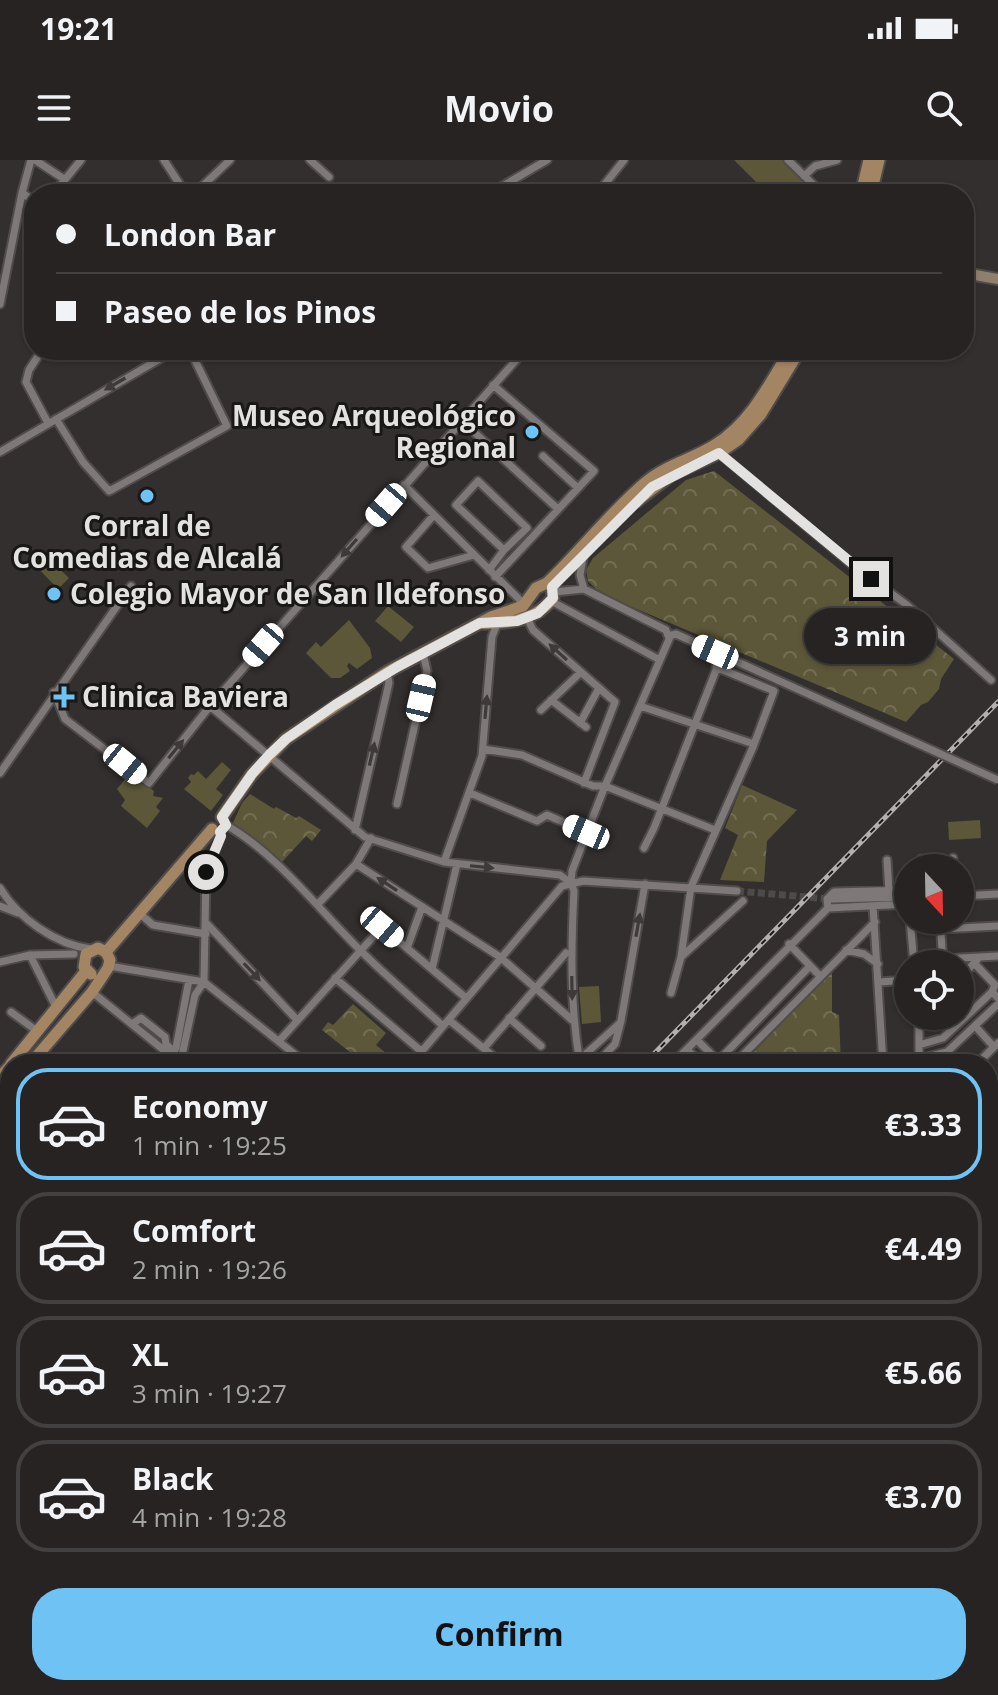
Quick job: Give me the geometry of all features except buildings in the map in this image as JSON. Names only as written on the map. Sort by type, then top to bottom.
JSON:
[{"type":"main road","points":[[863,184],[869,160]]},
{"type":"main road","points":[[873,184],[879,160]]},
{"type":"main road","points":[[106,952],[220,826],[252,774],[286,739],[387,672],[480,623],[505,612],[526,608],[538,613],[551,591],[648,481],[731,434],[755,409],[784,360]]},
{"type":"main road","points":[[551,591],[632,504],[652,487],[738,440],[761,414],[794,360]]},
{"type":"main road","points":[[480,623],[497,624],[526,608],[536,588],[551,591]]},
{"type":"main road","points":[[21,1054],[56,1007],[86,954],[93,949],[106,952]]},
{"type":"main road","points":[[39,1054],[92,992],[110,960],[106,952]]},
{"type":"main road","points":[[81,962],[94,975],[106,970]]},
{"type":"street","points":[[25,184],[33,160],[64,179]]},
{"type":"street","points":[[60,184],[81,160]]},
{"type":"street","points":[[164,160],[180,184]]},
{"type":"street","points":[[205,184],[230,160]]},
{"type":"street","points":[[310,160],[329,177]]},
{"type":"street","points":[[506,184],[547,160]]},
{"type":"street","points":[[605,184],[624,160]]},
{"type":"street","points":[[789,160],[812,184]]},
{"type":"street","points":[[804,176],[815,166],[837,160]]},
{"type":"street","points":[[0,304],[24,187]]},
{"type":"street","points":[[974,275],[998,279]]},
{"type":"street","points":[[36,360],[26,382],[83,462],[111,490],[227,426],[195,360]]},
{"type":"street","points":[[0,452],[158,360]]},
{"type":"street","points":[[54,692],[65,719],[149,783],[210,706],[516,360]]},
{"type":"street","points":[[492,573],[594,471],[493,385]]},
{"type":"street","points":[[462,421],[558,509]]},
{"type":"street","points":[[719,453],[854,566],[907,605],[991,680]]},
{"type":"street","points":[[543,456],[578,488]]},
{"type":"street","points":[[504,550],[456,505],[478,481],[533,535]]},
{"type":"street","points":[[404,485],[511,591],[526,608],[533,630],[615,702],[584,783]]},
{"type":"street","points":[[434,515],[406,547],[428,568],[474,555]]},
{"type":"street","points":[[492,573],[504,550],[526,527]]},
{"type":"street","points":[[583,558],[580,575],[584,589]]},
{"type":"street","points":[[0,773],[131,586]]},
{"type":"street","points":[[551,591],[584,589],[670,634],[998,780]]},
{"type":"street","points":[[505,612],[511,591]]},
{"type":"street","points":[[551,591],[660,660]]},
{"type":"street","points":[[444,862],[483,749],[492,637],[497,624]]},
{"type":"street","points":[[579,1054],[573,1021],[572,871],[670,634]]},
{"type":"street","points":[[397,804],[427,671],[423,653]]},
{"type":"street","points":[[644,848],[722,655]]},
{"type":"street","points":[[671,993],[681,957],[691,887],[774,691],[716,667]]},
{"type":"street","points":[[355,830],[389,683],[387,672]]},
{"type":"street","points":[[541,710],[581,672]]},
{"type":"street","points":[[551,700],[583,725],[599,688]]},
{"type":"street","points":[[210,706],[355,830],[371,838],[444,862],[560,875],[571,883]]},
{"type":"street","points":[[640,706],[754,744]]},
{"type":"street","points":[[483,749],[522,755],[584,783],[605,786],[715,830]]},
{"type":"street","points":[[470,793],[537,821],[547,815],[586,832]]},
{"type":"street","points":[[220,826],[263,854],[318,904],[360,951],[446,1023],[491,1054]]},
{"type":"street","points":[[182,1054],[195,995],[204,982],[206,872],[221,836],[220,826]]},
{"type":"street","points":[[318,904],[356,864],[371,838]]},
{"type":"street","points":[[887,860],[889,891]]},
{"type":"street","points":[[356,864],[500,957],[573,1021]]},
{"type":"street","points":[[432,969],[457,864]]},
{"type":"street","points":[[419,1054],[562,886],[583,881],[737,891]]},
{"type":"street","points":[[606,1054],[615,1044],[621,1021],[645,884]]},
{"type":"street","points":[[0,888],[18,913]]},
{"type":"street","points":[[828,908],[827,899],[834,892],[894,891]]},
{"type":"street","points":[[974,895],[998,894]]},
{"type":"street","points":[[832,899],[894,897]]},
{"type":"street","points":[[681,957],[743,901]]},
{"type":"street","points":[[683,1054],[828,908],[894,905]]},
{"type":"street","points":[[0,906],[18,913],[61,940],[81,962]]},
{"type":"street","points":[[873,906],[883,1054]]},
{"type":"street","points":[[407,948],[422,907]]},
{"type":"street","points":[[139,913],[153,925],[206,934]]},
{"type":"street","points":[[744,1054],[875,922]]},
{"type":"street","points":[[207,924],[297,1020]]},
{"type":"street","points":[[974,925],[998,926]]},
{"type":"street","points":[[279,1041],[382,927],[466,998]]},
{"type":"street","points":[[61,940],[93,949]]},
{"type":"street","points":[[789,944],[820,976]]},
{"type":"street","points":[[846,950],[864,954],[878,964]]},
{"type":"street","points":[[484,1048],[566,953]]},
{"type":"street","points":[[0,962],[30,955],[81,962]]},
{"type":"street","points":[[30,955],[56,1007]]},
{"type":"street","points":[[974,962],[998,956]]},
{"type":"street","points":[[976,960],[996,995]]},
{"type":"street","points":[[728,1054],[810,966]]},
{"type":"street","points":[[106,970],[204,982],[295,1054]]},
{"type":"street","points":[[335,978],[421,1051]]},
{"type":"street","points":[[171,1054],[189,980]]},
{"type":"street","points":[[879,982],[894,981]]},
{"type":"street","points":[[92,992],[168,1054]]},
{"type":"street","points":[[945,1053],[976,1027],[996,995]]},
{"type":"street","points":[[919,1045],[943,1038],[996,995]]},
{"type":"street","points":[[11,1012],[37,1031]]},
{"type":"street","points":[[509,1018],[541,1046]]},
{"type":"street","points":[[588,1054],[621,1021]]},
{"type":"street","points":[[976,1027],[996,1045]]},
{"type":"street","points":[[918,1054],[920,1030]]},
{"type":"street","points":[[697,1040],[712,1054]]},
{"type":"street","points":[[687,1050],[692,1054]]},
{"type":"green space","points":[[734,160],[784,160],[810,184],[758,184]]},
{"type":"green space","points":[[714,471],[954,659],[941,679],[939,689],[906,722],[601,594],[588,581],[586,570],[593,558],[686,480]]},
{"type":"green space","points":[[40,550],[69,578],[58,589],[30,560]]},
{"type":"green space","points":[[388,606],[414,627],[401,642],[375,621]]},
{"type":"green space","points":[[349,620],[370,648],[372,658],[357,669],[349,663],[350,671],[340,678],[331,678],[306,653],[316,642],[321,647]]},
{"type":"green space","points":[[222,762],[231,770],[216,789],[223,795],[211,811],[184,789],[191,782],[188,778],[191,774],[198,771],[206,779]]},
{"type":"green space","points":[[126,769],[154,791],[153,796],[163,798],[156,807],[160,811],[147,828],[121,806],[125,800],[117,789],[125,779],[122,776]]},
{"type":"green space","points":[[742,785],[797,810],[767,841],[764,882],[720,880],[738,835],[725,828]]},
{"type":"green space","points":[[250,794],[274,809],[276,807],[296,818],[299,816],[321,830],[312,841],[306,836],[281,863],[233,823]]},
{"type":"green space","points":[[980,820],[981,838],[949,840],[948,822]]},
{"type":"green space","points":[[832,971],[832,1012],[839,1015],[841,1054],[752,1054]]},
{"type":"green space","points":[[599,986],[601,1022],[582,1024],[579,987]]},
{"type":"green space","points":[[353,1004],[386,1033],[376,1045],[387,1054],[352,1054],[322,1030],[328,1022],[333,1025]]},
{"type":"tunnel","points":[[737,891],[830,899]]},
{"type":"railway","points":[[654,1054],[998,702]]},
{"type":"place","name":"Museo Arqueológico Regional","points":[[532,432]]},
{"type":"place","name":"Corral de Comedias de Alcalá","points":[[147,496]]},
{"type":"place","name":"Colegio Mayor de San Ildefonso","points":[[54,594]]},
{"type":"place","name":"Clinica Baviera","points":[[64,697]]},
{"type":"route","points":[[206,872],[220,832],[226,825],[222,817],[252,774],[286,739],[387,672],[480,623],[517,621],[538,613],[553,598],[552,587],[632,504],[671,475],[719,453],[871,579]]}]
